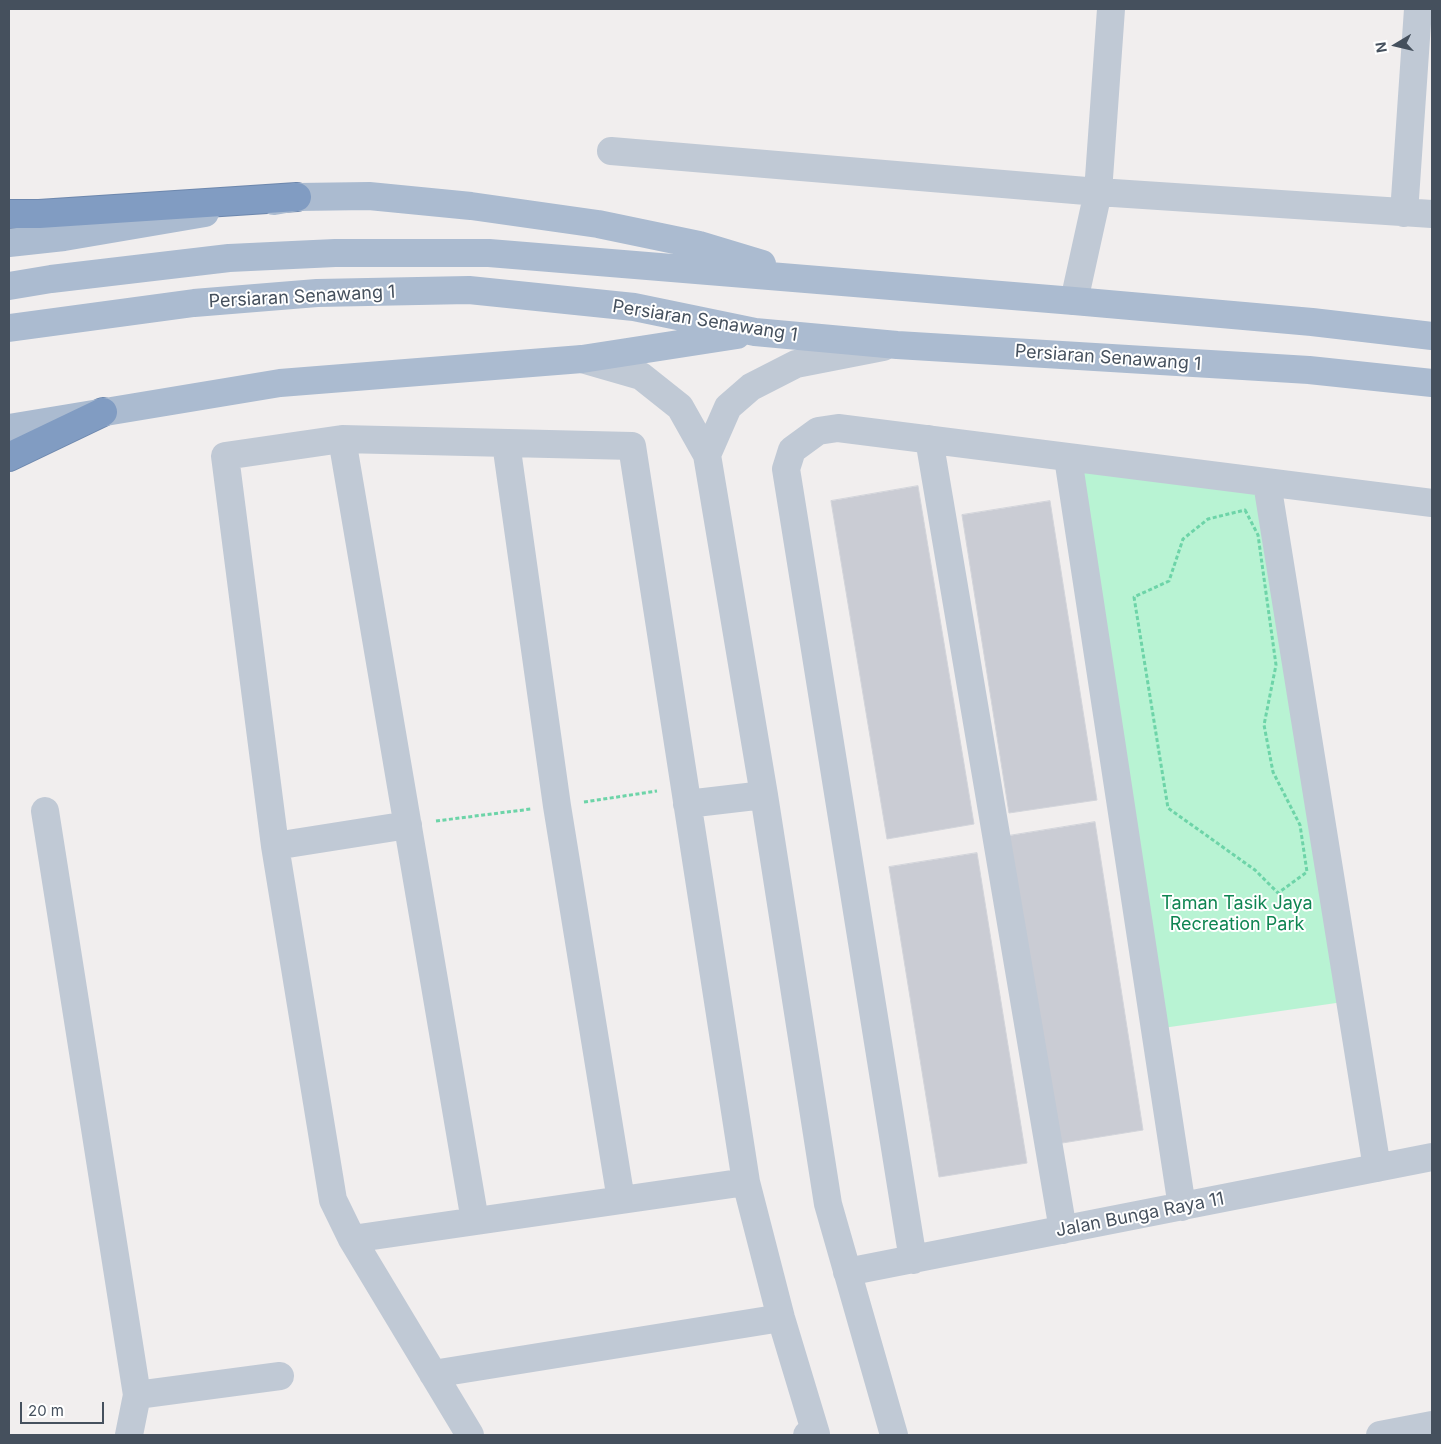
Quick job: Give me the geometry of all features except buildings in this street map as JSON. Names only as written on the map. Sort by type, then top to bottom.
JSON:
[{"type":"highway","points":[[9,214],[39,214],[297,197]]},
{"type":"highway","points":[[9,457],[103,412]]},
{"type":"main road","points":[[9,243],[64,237],[297,197],[369,196],[471,206],[598,224],[700,244],[813,280]]},
{"type":"main road","points":[[9,286],[51,279],[229,258],[335,253],[489,253],[1074,301],[1312,322],[1432,336]]},
{"type":"main road","name":"Persiaran Senawang 1","points":[[9,328],[194,303],[317,293],[469,290],[634,307],[755,332],[897,345],[1308,370],[1432,382]]},
{"type":"main road","points":[[9,428],[280,383],[582,359],[755,332]]},
{"type":"street","points":[[1074,301],[1098,192],[1111,9]]},
{"type":"street","points":[[1404,213],[1418,9]]},
{"type":"street","points":[[611,151],[1098,192],[1432,214]]},
{"type":"street","points":[[707,455],[728,407],[751,387],[796,364],[897,345]]},
{"type":"street","points":[[582,359],[641,376],[680,407],[707,455],[764,795],[828,1204],[894,1435]]},
{"type":"street","points":[[913,1260],[786,469],[792,450],[818,431],[838,428],[1432,503]]},
{"type":"street","points":[[342,439],[475,1221]]},
{"type":"street","points":[[470,1435],[352,1239],[332,1200],[276,846],[225,456],[342,439],[632,446],[746,1182],[781,1318],[816,1434],[807,1435]]},
{"type":"street","points":[[929,439],[1064,1230]]},
{"type":"street","points":[[506,443],[557,806],[620,1200]]},
{"type":"street","points":[[1068,458],[1182,1207]]},
{"type":"street","points":[[1267,483],[1377,1168]]},
{"type":"street","points":[[686,804],[764,795]]},
{"type":"street","points":[[45,811],[137,1395],[130,1435]]},
{"type":"street","points":[[276,846],[408,825]]},
{"type":"street","name":"Jalan Bunga Raya 11","points":[[847,1272],[1432,1158]]},
{"type":"street","points":[[352,1239],[746,1182]]},
{"type":"street","points":[[433,1374],[781,1318]]},
{"type":"street","points":[[137,1395],[280,1376]]},
{"type":"street","points":[[1380,1435],[1432,1425]]},
{"type":"path","points":[[1245,510],[1258,535],[1276,665],[1264,725],[1273,772],[1300,825],[1307,872],[1278,893],[1255,870],[1168,808],[1134,597],[1168,581],[1183,539],[1208,519],[1245,510]]},
{"type":"green space","name":"Taman Tasik Jaya Recreation Park","points":[[1068,458],[1266,484],[1350,1001],[1156,1029]]}]
